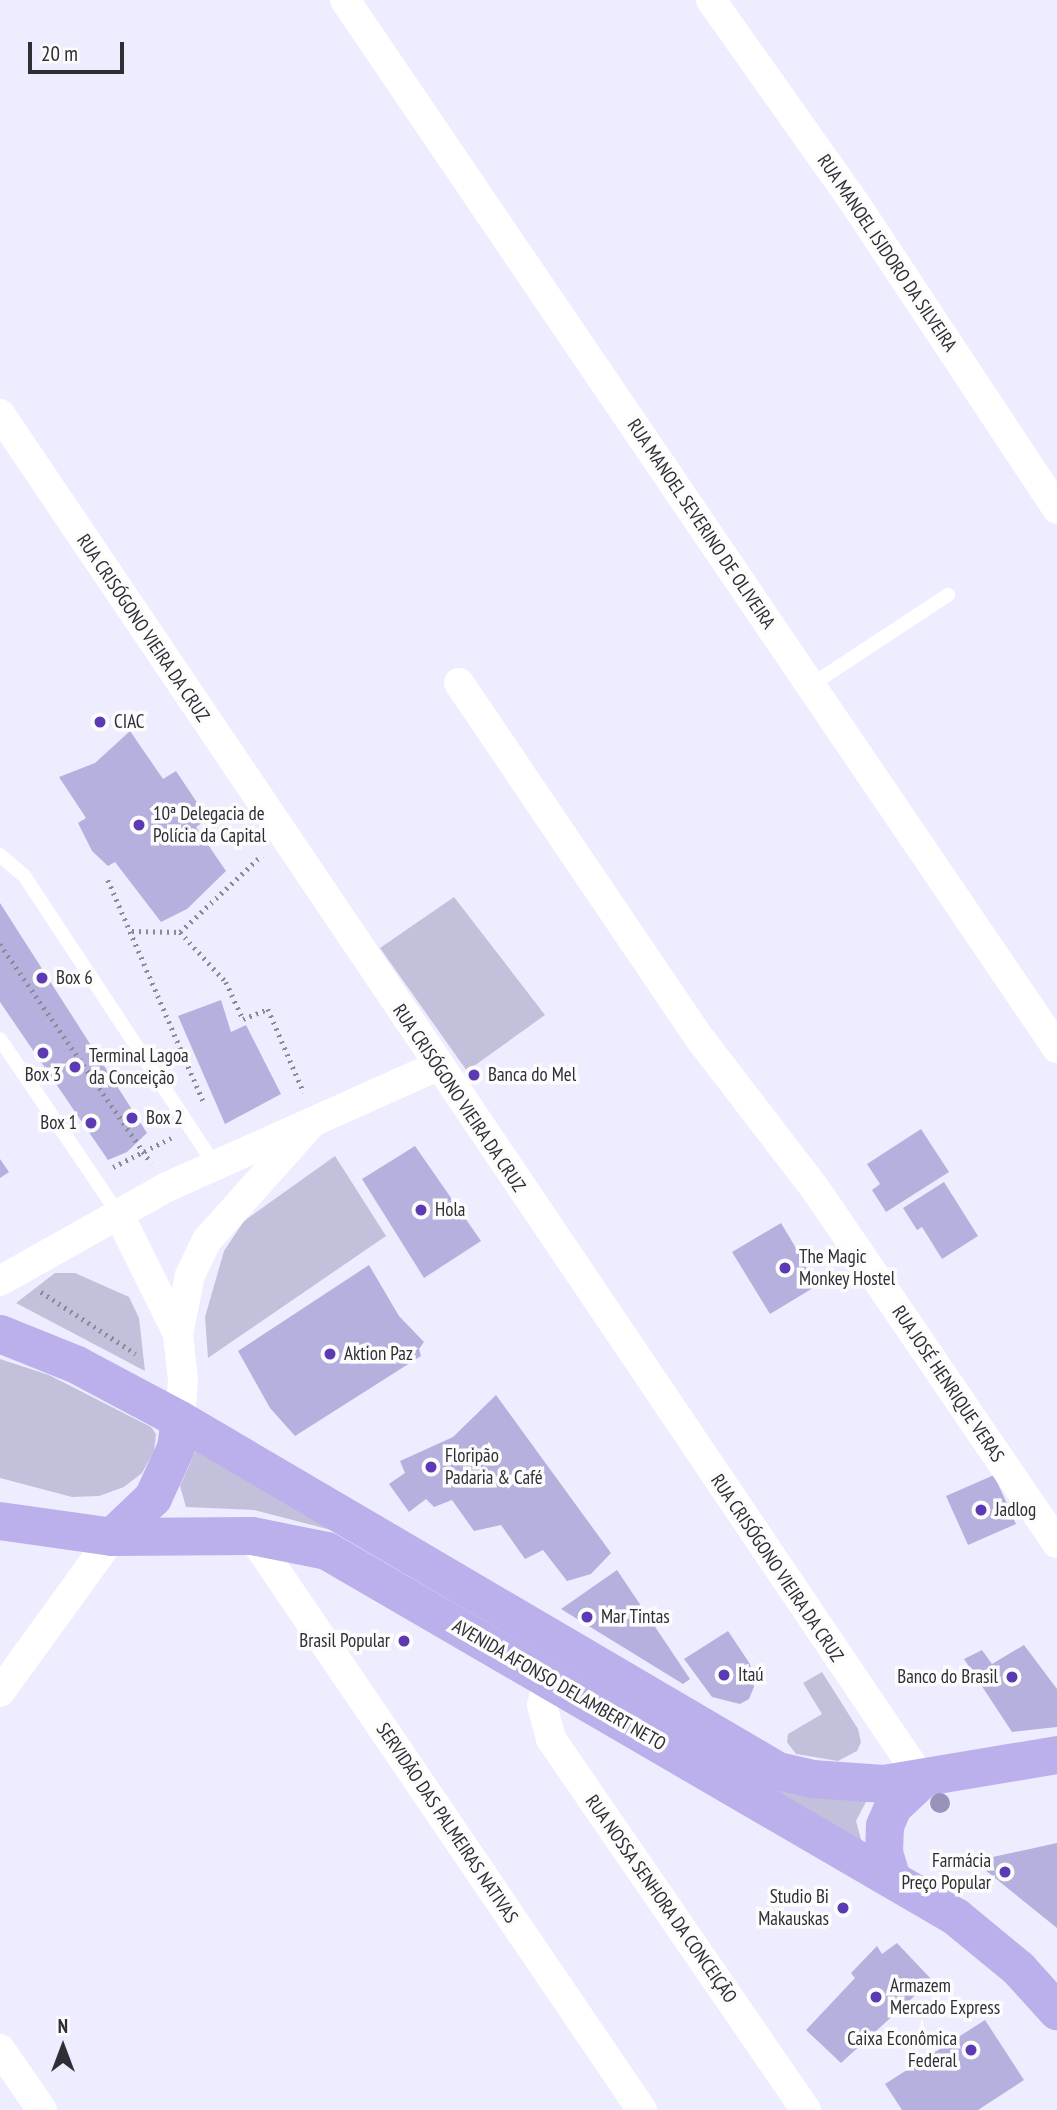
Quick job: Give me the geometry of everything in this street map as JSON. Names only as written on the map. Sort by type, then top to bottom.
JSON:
[{"type":"main road","name":"AVENIDA AFONSO DELAMBERT NETO","points":[[0,1334],[77,1365],[180,1420],[748,1758],[812,1779],[849,1784],[922,1780],[1057,1755]]},
{"type":"main road","points":[[112,1537],[153,1498],[171,1460],[180,1420]]},
{"type":"main road","name":"AVENIDA AFONSO DELAMBERT NETO","points":[[0,1521],[112,1537],[252,1536],[292,1541],[356,1565],[892,1879],[989,1941],[1057,2011]]},
{"type":"main road","points":[[892,1879],[884,1853],[885,1826],[894,1807],[922,1780]]},
{"type":"street","name":"RUA MANOEL SEVERINO DE OLIVEIRA","points":[[345,0],[1057,1048]]},
{"type":"street","name":"RUA MANOEL ISIDORO DA SILVEIRA","points":[[711,0],[858,208],[1057,509]]},
{"type":"street","name":"RUA CRISÓGONO VIEIRA DA CRUZ","points":[[0,414],[437,1066],[922,1780]]},
{"type":"street","name":"RUA JOSÉ HENRIQUE VERAS","points":[[459,683],[701,1040],[816,1190],[1057,1544]]},
{"type":"street","points":[[2,1277],[167,1187],[437,1066]]},
{"type":"street","points":[[180,1420],[183,1380],[178,1334],[190,1275],[207,1240],[315,1119]]},
{"type":"street","points":[[118,1213],[178,1334]]},
{"type":"street","name":"SERVIDÃO DAS PALMEIRAS NATIVAS","points":[[252,1536],[642,2110]]},
{"type":"street","points":[[0,1692],[112,1537]]},
{"type":"street","name":"RUA NOSSA SENHORA DA CONCEIÇÃO","points":[[549,1679],[542,1705],[551,1739],[806,2110]]},
{"type":"street","points":[[0,2049],[42,2110]]},
{"type":"lane","points":[[811,685],[948,595]]},
{"type":"lane","points":[[0,855],[25,877],[187,1129],[215,1165]]},
{"type":"lane","points":[[0,1040],[118,1213]]},
{"type":"path","points":[[132,931],[180,932],[282,836]]},
{"type":"path","points":[[108,880],[132,931],[205,1111]]},
{"type":"path","points":[[180,932],[226,982],[243,1019],[268,1009],[315,1119]]},
{"type":"path","points":[[0,944],[167,1187]]},
{"type":"path","points":[[93,1177],[187,1129]]},
{"type":"path","points":[[2,1277],[183,1380]]},
{"type":"shaded area","points":[[454,897],[545,1015],[467,1071],[380,948]]},
{"type":"shaded area","points":[[335,1156],[386,1236],[208,1358],[205,1317],[224,1251],[244,1221]]},
{"type":"shaded area","points":[[55,1273],[75,1273],[129,1297],[139,1318],[145,1371],[16,1303]]},
{"type":"shaded area","points":[[0,1359],[49,1375],[151,1427],[156,1434],[154,1451],[142,1473],[124,1487],[99,1496],[72,1497],[0,1478]]},
{"type":"shaded area","points":[[198,1446],[335,1531],[254,1510],[186,1507],[180,1486]]},
{"type":"shaded area","points":[[822,1672],[858,1729],[861,1742],[857,1751],[838,1761],[796,1754],[787,1742],[788,1734],[822,1714],[803,1683]]},
{"type":"shaded area","points":[[732,1770],[867,1800],[856,1821],[864,1850]]},
{"type":"building","name":"10ª Delegacia de Polícia da Capital","points":[[130,731],[163,779],[176,771],[208,819],[196,827],[226,871],[187,909],[161,922],[115,862],[108,866],[92,851],[78,823],[86,818],[59,777],[95,763]]},
{"type":"building","name":"Terminal Lagoa da Conceição","points":[[0,903],[147,1133],[127,1152],[108,1160],[0,1002]]},
{"type":"building","points":[[221,1000],[231,1032],[246,1025],[281,1094],[225,1124],[178,1016]]},
{"type":"building","points":[[921,1129],[949,1172],[886,1212],[872,1190],[880,1184],[867,1164]]},
{"type":"building","name":"Hola","points":[[415,1146],[481,1241],[424,1278],[362,1179]]},
{"type":"building","points":[[0,1159],[9,1172],[0,1178]]},
{"type":"building","points":[[944,1182],[978,1236],[942,1259],[922,1227],[917,1230],[903,1208]]},
{"type":"building","points":[[781,1223],[818,1285],[770,1314],[732,1252]]},
{"type":"building","name":"Aktion Paz","points":[[369,1265],[399,1316],[424,1342],[419,1349],[421,1356],[295,1436],[270,1408],[238,1351]]},
{"type":"building","points":[[496,1395],[611,1553],[591,1574],[567,1581],[543,1550],[525,1559],[501,1525],[474,1531],[452,1500],[434,1507],[426,1499],[409,1512],[389,1484],[405,1473],[400,1461],[453,1437]]},
{"type":"building","name":"Jadlog","points":[[994,1475],[1016,1524],[968,1545],[946,1496]]},
{"type":"building","points":[[617,1570],[690,1679],[683,1684],[561,1609]]},
{"type":"building","name":"Itaú","points":[[728,1631],[750,1664],[754,1687],[749,1699],[740,1704],[712,1697],[684,1659]]},
{"type":"building","name":"Banco do Brasil","points":[[1024,1645],[1057,1689],[1057,1727],[1012,1732],[964,1659],[982,1650],[992,1664]]},
{"type":"building","points":[[1057,1843],[1057,1928],[974,1861]]},
{"type":"building","name":"Armazem Mercado Express","points":[[897,1943],[932,1980],[841,2063],[806,2030],[855,1978],[851,1973],[877,1946],[882,1954]]},
{"type":"building","name":"Caixa Econômica Federal","points":[[985,2020],[1024,2080],[978,2110],[902,2110],[885,2084]]},
{"type":"place","name":"CIAC","points":[[100,722]]},
{"type":"place","name":"10ª Delegacia de Polícia da Capital","points":[[139,825]]},
{"type":"place","name":"Box 6","points":[[42,978]]},
{"type":"place","name":"Box 3","points":[[43,1053]]},
{"type":"place","name":"Terminal Lagoa da Conceição","points":[[75,1067]]},
{"type":"place","name":"Banca do Mel","points":[[474,1075]]},
{"type":"place","name":"Box 2","points":[[132,1118]]},
{"type":"place","name":"Box 1","points":[[91,1123]]},
{"type":"place","name":"Hola","points":[[421,1210]]},
{"type":"place","name":"The Magic Monkey Hostel","points":[[785,1268]]},
{"type":"place","name":"Aktion Paz","points":[[330,1354]]},
{"type":"place","name":"Floripão Padaria & Café","points":[[431,1467]]},
{"type":"place","name":"Jadlog","points":[[981,1510]]},
{"type":"place","name":"Mar Tintas","points":[[587,1617]]},
{"type":"place","name":"Brasil Popular","points":[[404,1641]]},
{"type":"place","name":"Itaú","points":[[724,1675]]},
{"type":"place","name":"Banco do Brasil","points":[[1012,1677]]},
{"type":"place","name":"Farmácia Preço Popular","points":[[1005,1872]]},
{"type":"place","name":"Studio Bi Makauskas","points":[[843,1908]]},
{"type":"place","name":"Armazem Mercado Express","points":[[876,1997]]},
{"type":"place","name":"Caixa Econômica Federal","points":[[971,2050]]}]
